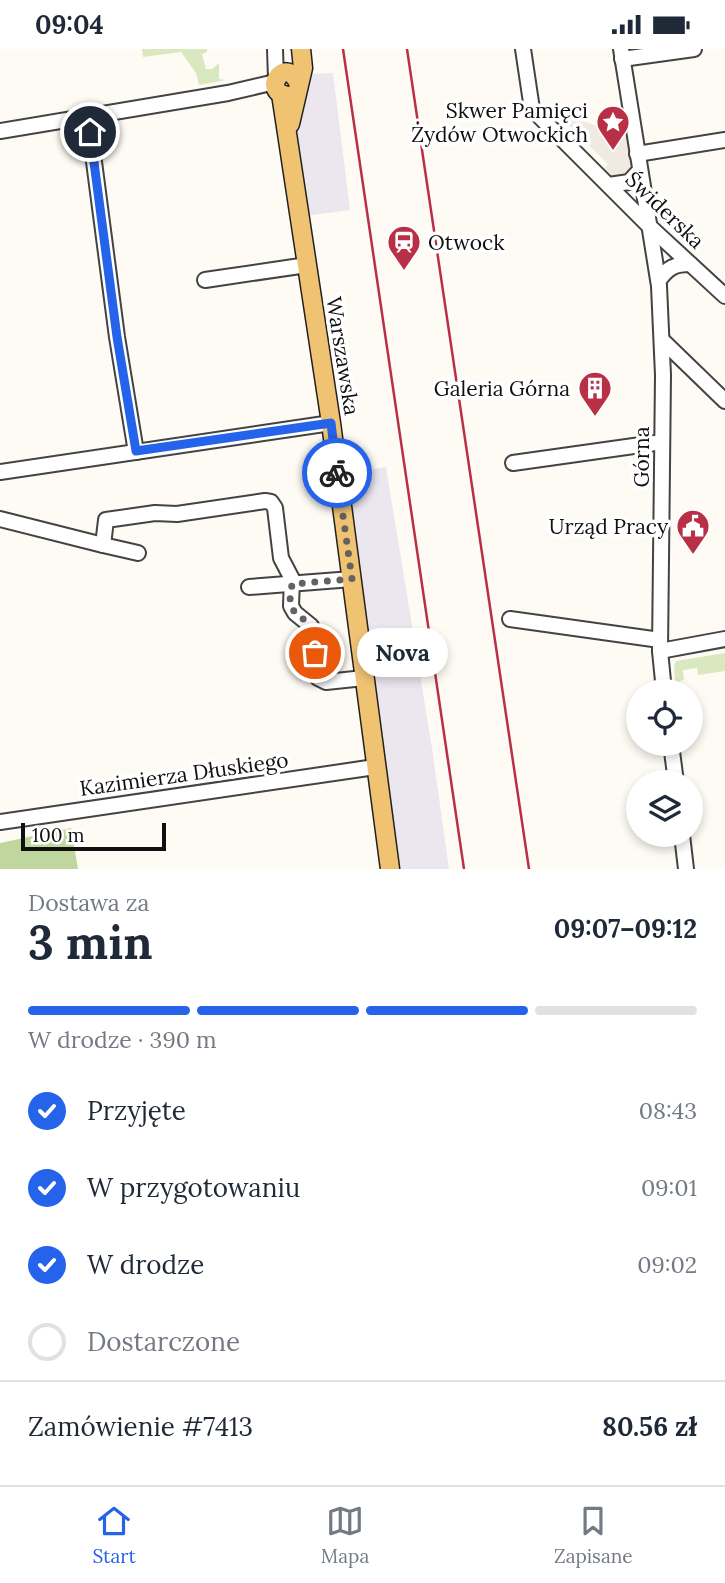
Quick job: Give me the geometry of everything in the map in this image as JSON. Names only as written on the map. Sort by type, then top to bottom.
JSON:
[{"type":"main road","name":"Warszawska","points":[[300,49],[304,62],[285,83],[288,134],[331,423],[390,869]]},
{"type":"street","name":"Warszawska","points":[[276,49],[285,83]]},
{"type":"street","points":[[284,49],[291,49]]},
{"type":"street","name":"Świderska","points":[[523,49],[532,109],[648,225],[725,296]]},
{"type":"street","points":[[622,54],[694,49]]},
{"type":"street","name":"Górna","points":[[622,54],[659,280],[662,340],[660,646],[663,679]]},
{"type":"street","points":[[0,131],[285,83]]},
{"type":"street","points":[[88,116],[117,337],[136,451]]},
{"type":"street","points":[[638,154],[725,140]]},
{"type":"street","points":[[609,185],[629,182],[640,170]]},
{"type":"street","points":[[659,280],[667,269],[676,264],[690,264]]},
{"type":"street","points":[[205,280],[307,265]]},
{"type":"street","points":[[662,340],[725,401]]},
{"type":"street","points":[[0,472],[331,423]]},
{"type":"street","points":[[513,463],[662,442]]},
{"type":"street","points":[[103,545],[106,520],[155,513],[177,514],[268,501],[275,508],[281,558],[292,576],[290,600],[293,610],[311,626],[318,678],[326,682],[364,678]]},
{"type":"street","points":[[0,519],[138,553]]},
{"type":"street","points":[[249,587],[352,579]]},
{"type":"street","points":[[510,619],[660,646],[725,639]]},
{"type":"street","name":"Kazimierza Dłuskiego","points":[[0,822],[375,767]]},
{"type":"street","points":[[683,847],[686,869]]},
{"type":"shaded area","points":[[333,73],[350,210],[305,216],[293,133],[310,74]]},
{"type":"shaded area","name":"Skwer Pamięci Żydów Otwockich","points":[[552,109],[627,137],[632,169],[625,177],[609,176],[603,170],[608,164]]},
{"type":"shaded area","points":[[386,467],[449,869],[397,869],[345,473]]},
{"type":"green space","points":[[142,49],[207,49],[207,52],[202,54],[206,69],[212,69],[219,63],[219,79],[225,80],[199,85],[196,73],[181,52],[143,57]]},
{"type":"green space","points":[[725,653],[725,671],[698,675],[697,668],[683,670],[684,679],[675,679],[676,661]]},
{"type":"green space","points":[[71,828],[78,869],[0,869],[0,843]]},
{"type":"railway","points":[[343,49],[464,869]]},
{"type":"railway","points":[[407,49],[529,869]]},
{"type":"way so far","points":[[315,653],[311,626],[293,610],[290,591],[292,584],[352,579],[337,473]]},
{"type":"place","name":"Skwer Pamięci Żydów Otwockich","points":[[613,152]]},
{"type":"place","name":"Otwock","points":[[404,272]]},
{"type":"place","name":"Galeria Górna","points":[[595,418]]},
{"type":"place","name":"Urząd Pracy","points":[[693,556]]},
{"type":"place","name":"Nova","points":[[315,653]]},
{"type":"route","points":[[90,132],[117,337],[136,451],[331,423],[337,473]]}]
